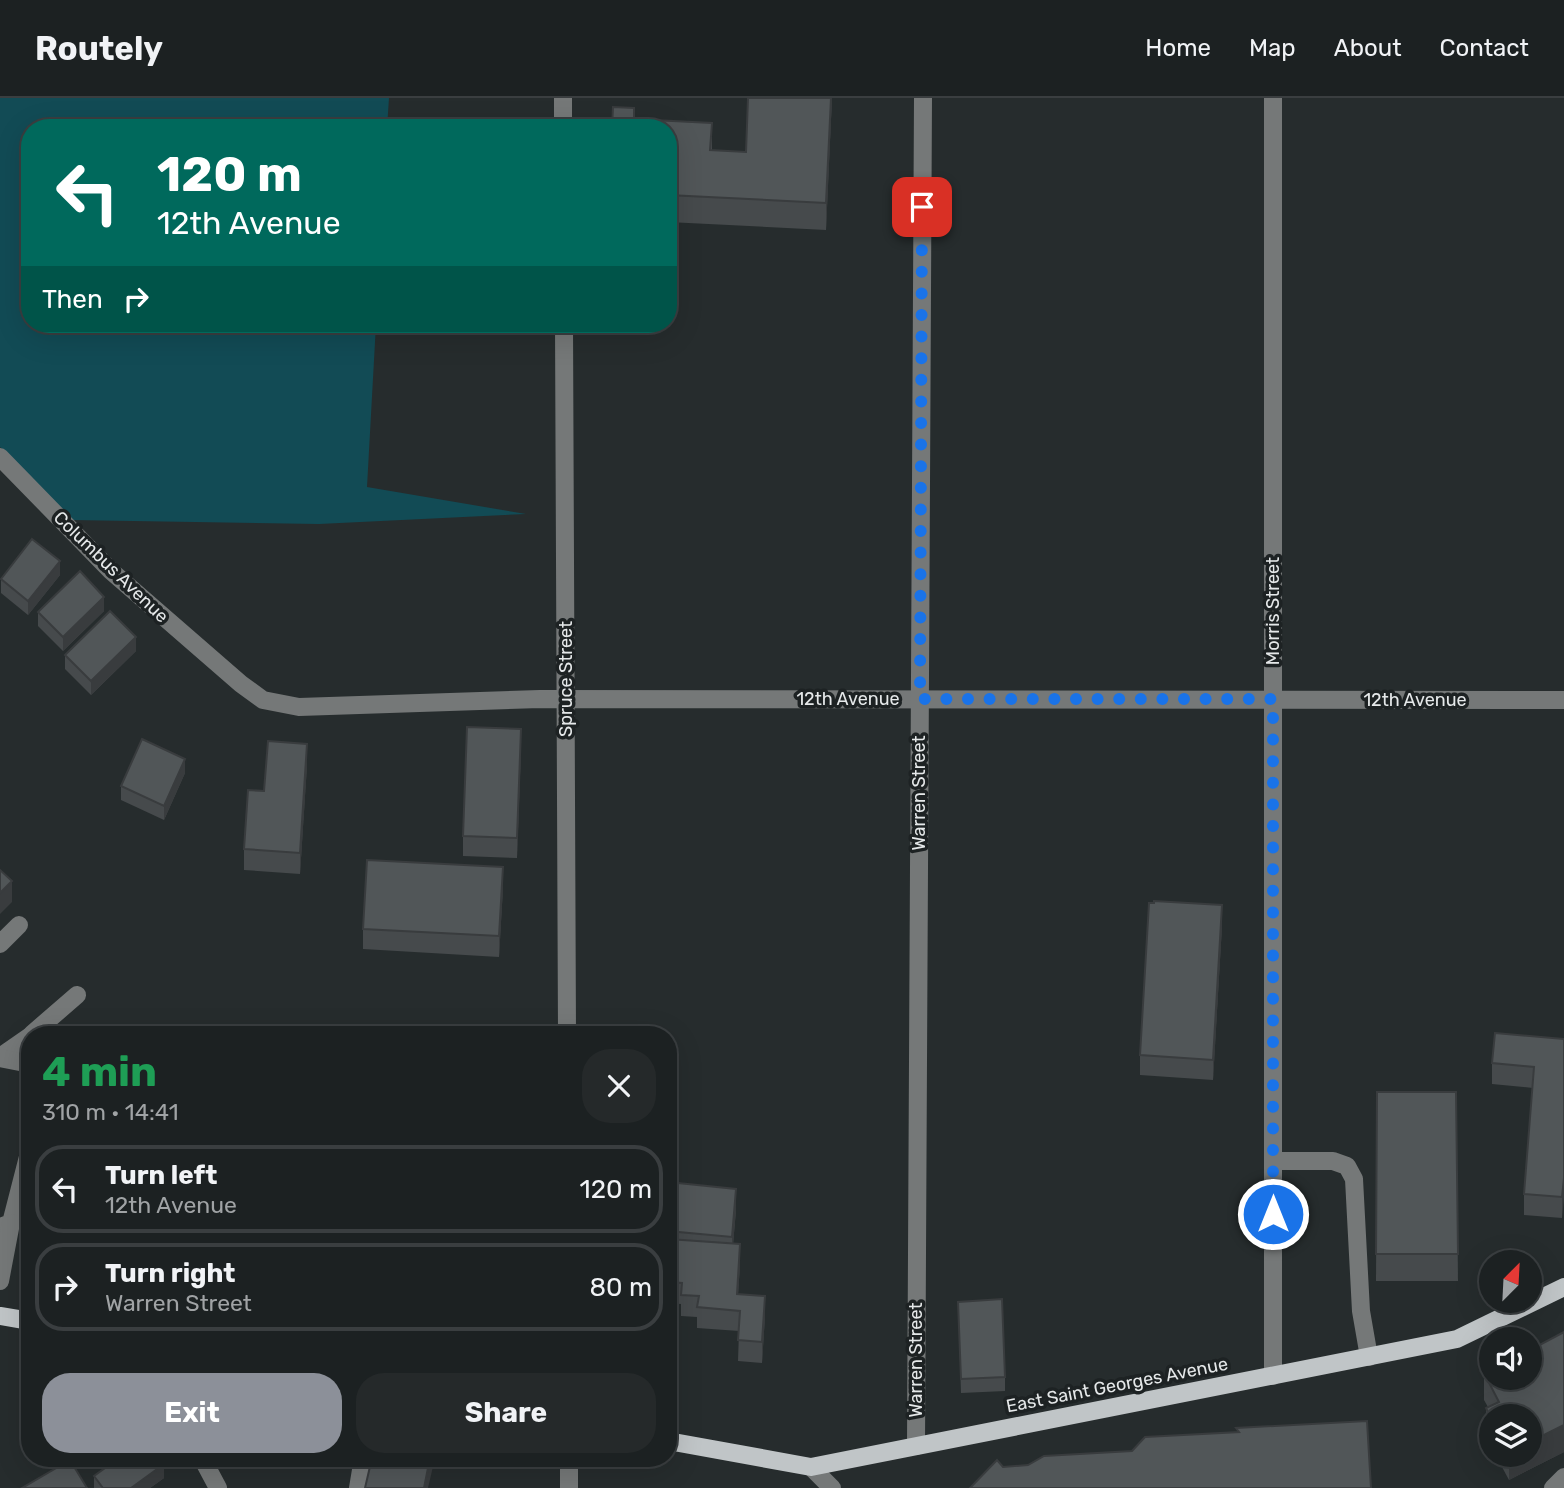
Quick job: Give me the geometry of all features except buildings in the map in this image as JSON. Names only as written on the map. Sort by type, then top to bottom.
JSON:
[{"type":"main road","name":"East Saint Georges Avenue","points":[[677,1443],[811,1467],[1457,1339],[1564,1287]]},
{"type":"main road","points":[[0,1316],[21,1320]]},
{"type":"street","points":[[563,98],[563,119]]},
{"type":"street","name":"Warren Street","points":[[916,1446],[923,98]]},
{"type":"street","name":"Morris Street","points":[[1273,98],[1273,1376]]},
{"type":"street","name":"Spruce Street","points":[[564,333],[567,1026]]},
{"type":"street","name":"Columbus Avenue","points":[[0,457],[111,571],[227,672]]},
{"type":"street","name":"12th Avenue","points":[[227,672],[264,700],[299,707],[566,699],[1564,700]]},
{"type":"street","points":[[0,944],[19,925]]},
{"type":"street","points":[[41,1026],[77,995]]},
{"type":"street","points":[[0,1058],[21,1042]]},
{"type":"street","points":[[0,1058],[21,1062]]},
{"type":"street","points":[[1273,1161],[1333,1161],[1347,1166],[1354,1178],[1361,1311],[1369,1357]]},
{"type":"street","points":[[0,1281],[6,1225],[21,1178]]},
{"type":"street","points":[[207,1467],[218,1488]]},
{"type":"street","points":[[358,1488],[362,1467]]},
{"type":"street","points":[[569,1467],[569,1488]]},
{"type":"street","points":[[811,1467],[832,1488]]},
{"type":"street","points":[[1553,1488],[1564,1477]]},
{"type":"shaded area","points":[[0,98],[389,98],[388,119],[21,119],[21,333],[376,333],[367,487],[526,514],[319,524],[71,520],[0,447]]},
{"type":"route","points":[[922,207],[920,699],[1273,699],[1273,1214]]}]
